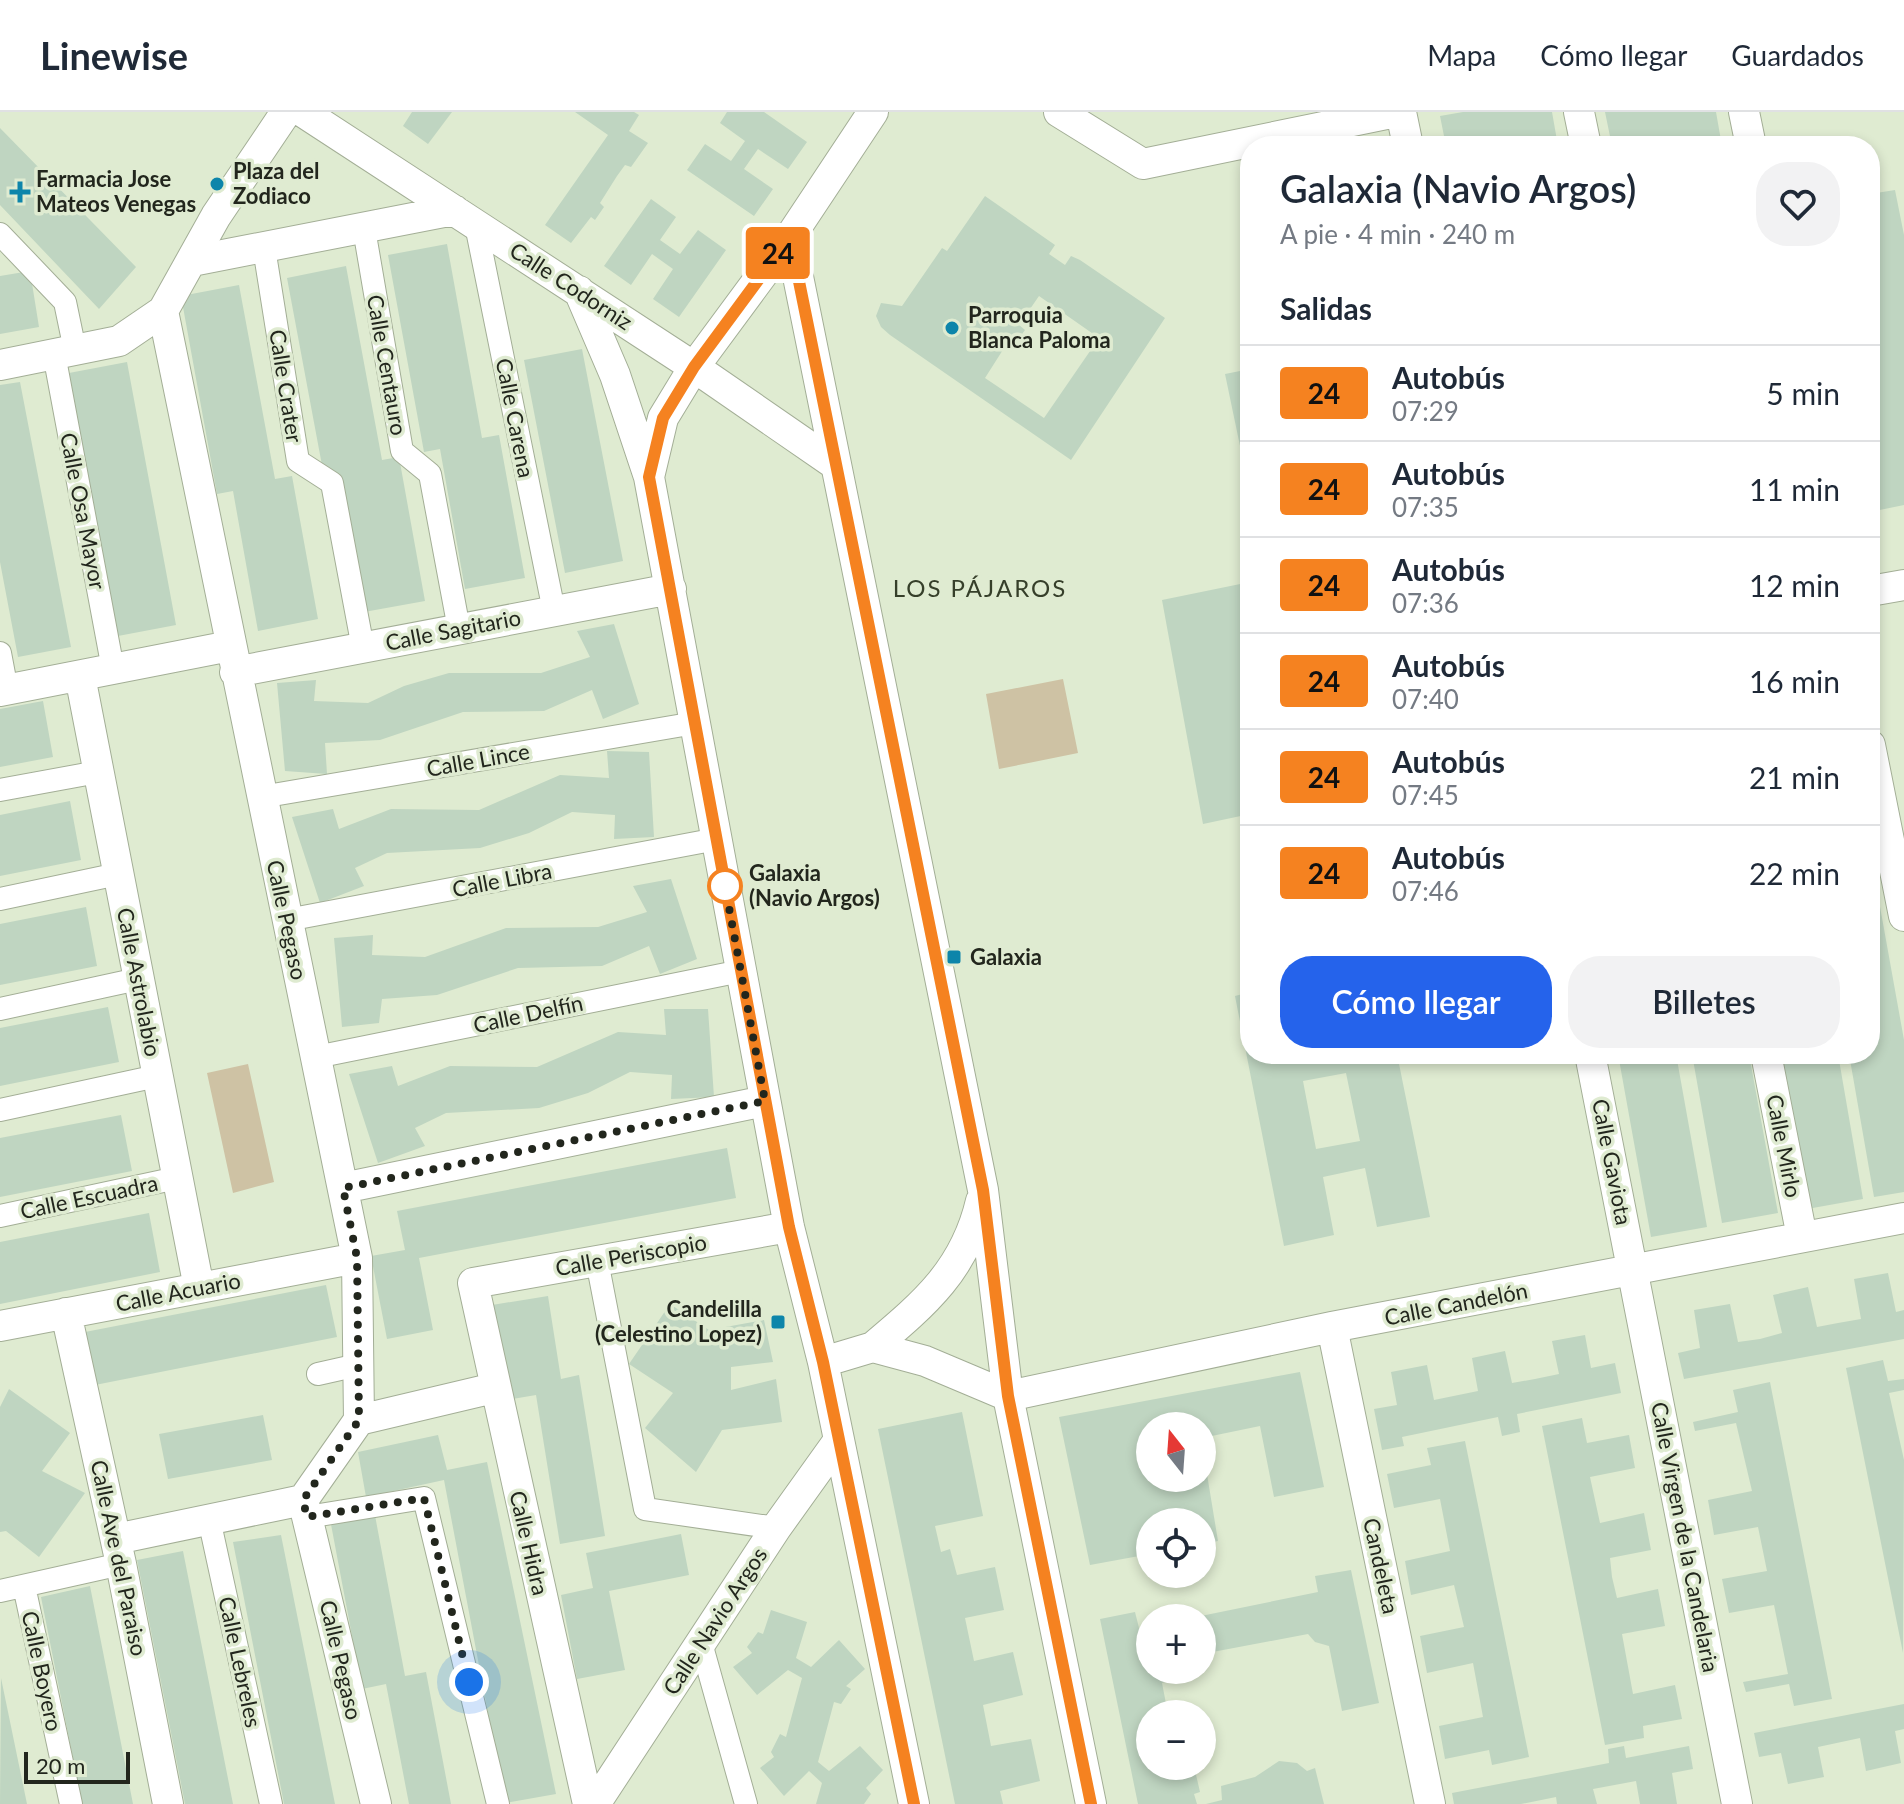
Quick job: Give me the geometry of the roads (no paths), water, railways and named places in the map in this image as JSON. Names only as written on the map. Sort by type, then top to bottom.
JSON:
[{"type":"street","points":[[0,365],[119,341],[163,311],[216,216],[286,112]]},
{"type":"street","name":"Calle Codorniz","points":[[303,112],[694,367],[836,465]]},
{"type":"street","points":[[649,477],[663,418],[694,367],[790,237],[873,112]]},
{"type":"street","points":[[1059,112],[1143,164],[1240,144]]},
{"type":"street","points":[[1280,136],[1398,112],[1405,136]]},
{"type":"street","points":[[1579,112],[1584,136]]},
{"type":"street","points":[[1744,112],[1749,136]]},
{"type":"street","points":[[192,261],[364,229],[465,218]]},
{"type":"street","name":"Calle Carena","points":[[465,218],[554,611]]},
{"type":"street","name":"Calle Centauro","points":[[364,229],[402,451],[430,474],[459,629]]},
{"type":"street","points":[[790,237],[983,1190],[1008,1396],[1091,1804]]},
{"type":"street","name":"Calle Osa Mayor","points":[[4,242],[65,302],[64,352],[113,669]]},
{"type":"street","name":"Calle Crater","points":[[264,248],[298,461],[332,483],[363,648]]},
{"type":"street","points":[[579,291],[615,375],[649,477],[789,1227],[823,1362],[914,1804]]},
{"type":"street","name":"Calle Pegaso","points":[[163,311],[357,1258],[359,1420]]},
{"type":"street","points":[[1880,589],[1904,585]]},
{"type":"street","name":"Calle Sagitario","points":[[4,690],[113,669],[363,648],[671,589]]},
{"type":"street","points":[[0,653],[4,690]]},
{"type":"street","name":"Calle Astrolabio","points":[[80,676],[199,1288]]},
{"type":"street","name":"Calle Lince","points":[[261,797],[695,723]]},
{"type":"street","points":[[0,790],[98,772]]},
{"type":"street","points":[[1880,804],[1904,916]]},
{"type":"street","name":"Calle Libra","points":[[287,920],[717,839]]},
{"type":"street","points":[[0,899],[118,874]]},
{"type":"street","name":"Calle Delfín","points":[[316,1057],[741,971]]},
{"type":"street","points":[[0,1009],[138,979]]},
{"type":"street","name":"Calle Gaviota","points":[[1592,1064],[1633,1270]]},
{"type":"street","name":"Calle Mirlo","points":[[1768,1064],[1802,1237]]},
{"type":"street","points":[[0,1110],[157,1076]]},
{"type":"street","points":[[343,1188],[765,1101]]},
{"type":"street","name":"Calle Escuadra","points":[[0,1216],[177,1178]]},
{"type":"street","points":[[823,1362],[873,1347],[932,1297],[973,1233],[983,1190]]},
{"type":"street","name":"Calle Candelón","points":[[1008,1396],[1332,1327],[1904,1218]]},
{"type":"street","name":"Calle Periscopio","points":[[473,1283],[789,1227]]},
{"type":"street","name":"Calle Acuario","points":[[0,1326],[357,1258]]},
{"type":"street","points":[[597,1261],[645,1509],[776,1528]]},
{"type":"street","name":"Calle Virgen de la Candelaria","points":[[1633,1270],[1737,1804]]},
{"type":"street","name":"Calle Hidra","points":[[473,1283],[588,1804]]},
{"type":"street","name":"Calle Ave del Paraiso","points":[[66,1313],[98,1422],[118,1552],[168,1804]]},
{"type":"street","name":"Candeleta","points":[[1332,1327],[1430,1804]]},
{"type":"street","points":[[873,1347],[925,1361],[1008,1396]]},
{"type":"street","points":[[318,1374],[358,1365]]},
{"type":"street","points":[[305,1508],[359,1420],[494,1388]]},
{"type":"street","name":"Calle Navio Argos","points":[[595,1804],[776,1528],[839,1440]]},
{"type":"street","points":[[0,1591],[24,1586],[209,1519],[424,1498],[498,1804]]},
{"type":"street","name":"Calle Pegaso","points":[[305,1508],[376,1804]]},
{"type":"street","name":"Calle Lebreles","points":[[209,1519],[271,1804]]},
{"type":"street","name":"Calle Boyero","points":[[24,1586],[71,1804]]},
{"type":"street","points":[[701,1643],[746,1804]]},
{"type":"place","name":"Plaza del Zodiaco","points":[[217,184]]},
{"type":"place","name":"Farmacia Jose Mateos Venegas","points":[[20,192]]},
{"type":"place","name":"Parroquia Blanca Paloma","points":[[952,328]]},
{"type":"place","name":"Galaxia (Navio Argos)","points":[[725,886]]},
{"type":"place","name":"Galaxia","points":[[954,957]]},
{"type":"place","name":"Candelilla (Celestino Lopez)","points":[[778,1322]]},
{"type":"district","name":"LOS PÁJAROS","points":[[980,589]]}]
